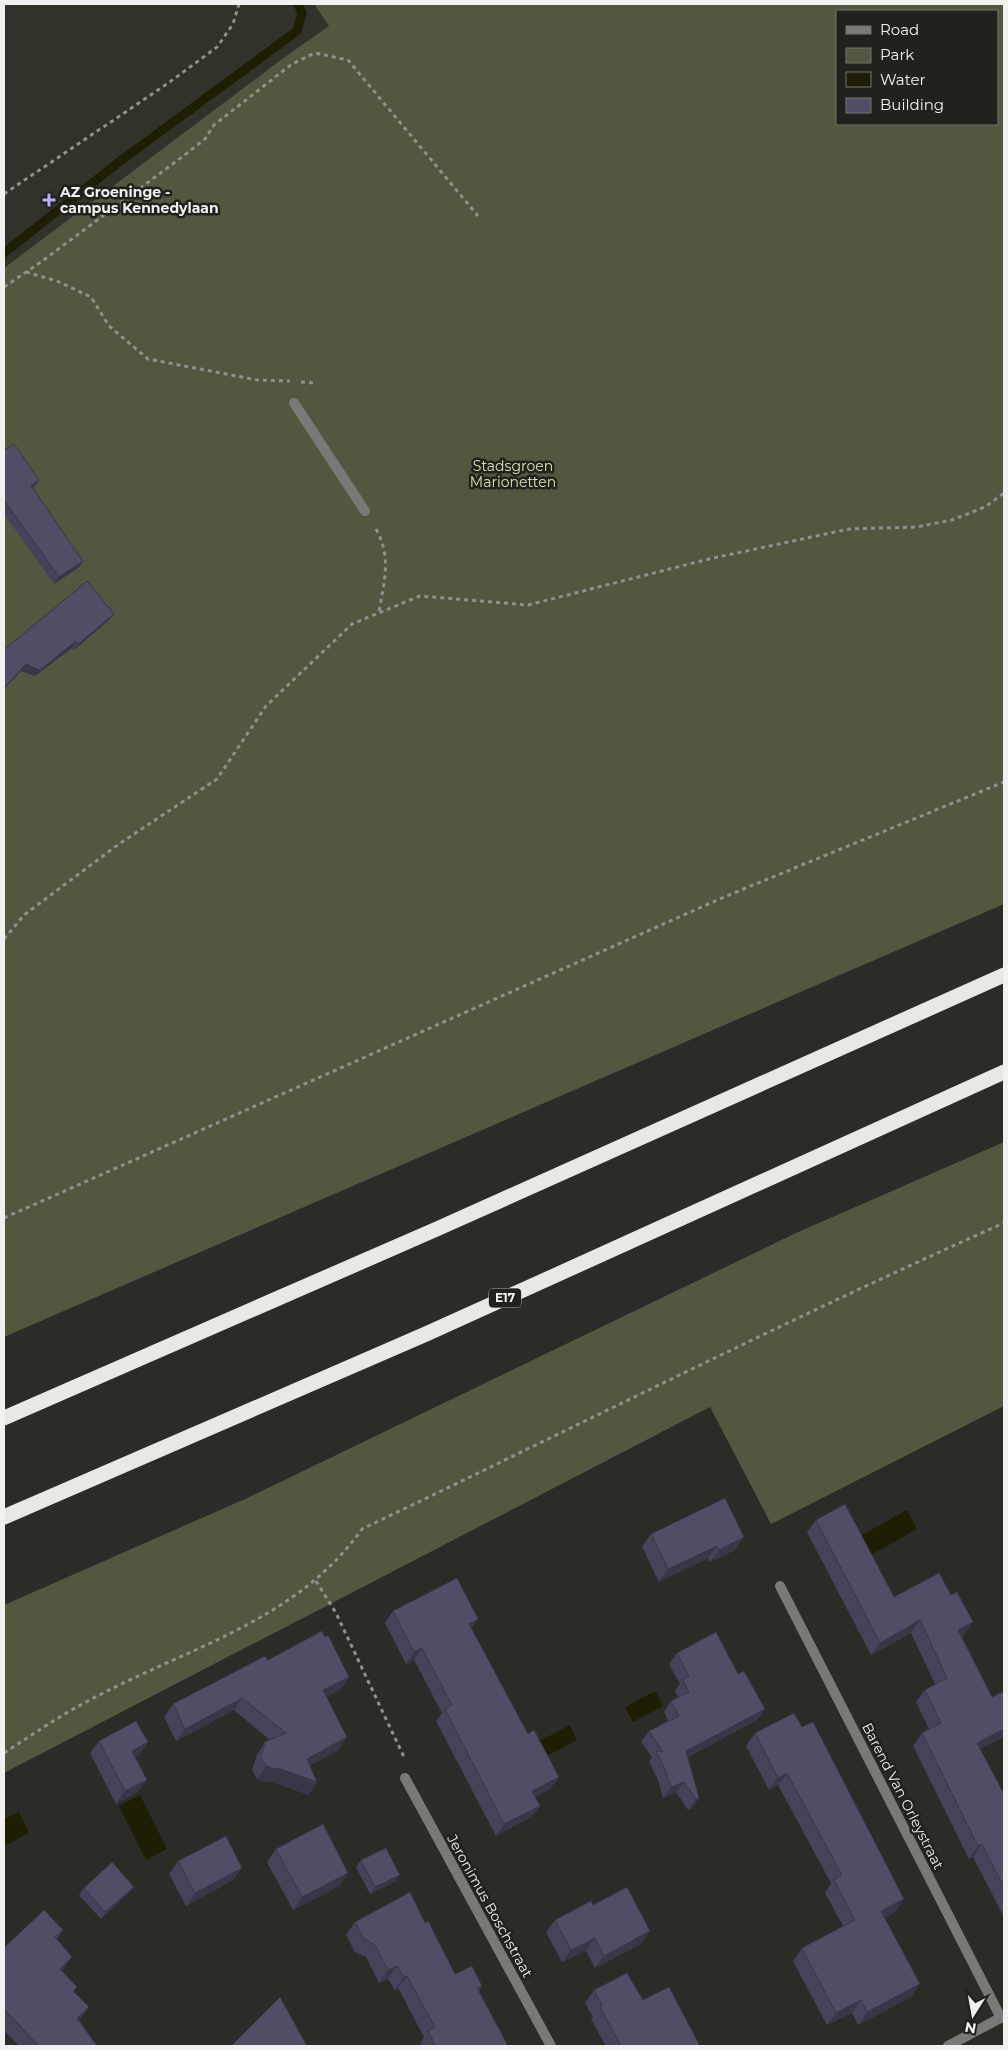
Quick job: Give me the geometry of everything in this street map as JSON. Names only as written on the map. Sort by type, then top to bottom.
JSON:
[{"type":"highway","points":[[4,1418],[439,1228],[1004,975]]},
{"type":"highway","name":"E17","points":[[4,1517],[426,1334],[1004,1072]]},
{"type":"street","points":[[294,403],[365,511]]},
{"type":"street","name":"Barend Van Orleystraat","points":[[780,1586],[1002,2017]]},
{"type":"street","name":"Jeronimus Boschstraat","points":[[405,1778],[551,2046]]},
{"type":"street","points":[[948,2046],[1002,2017]]},
{"type":"path","points":[[4,194],[167,84],[217,47],[233,24],[239,5]]},
{"type":"path","points":[[4,287],[182,157],[205,139],[214,125],[292,64],[315,53],[348,60],[478,216]]},
{"type":"path","points":[[26,272],[57,282],[91,297],[109,326],[148,359],[257,380],[314,383]]},
{"type":"path","points":[[4,939],[24,915],[119,844],[217,779],[266,706],[352,624],[420,596],[528,605],[709,559],[849,529],[916,527],[952,520],[985,507],[1004,493]]},
{"type":"path","points":[[365,511],[384,544],[387,568],[379,613]]},
{"type":"path","points":[[4,1218],[724,897],[1004,782]]},
{"type":"path","points":[[4,1753],[88,1701],[275,1611],[316,1581],[350,1546],[362,1529],[658,1388],[848,1293],[1004,1223]]},
{"type":"path","points":[[316,1581],[336,1613],[406,1762],[405,1778]]},
{"type":"shaded area","name":"AZ Groeninge - campus Kennedylaan","points":[[4,4],[314,4],[330,26],[4,268]]},
{"type":"green space","name":"Stadsgroen Marionetten","points":[[314,4],[1004,4],[1004,904],[4,1337],[4,268],[329,26]]},
{"type":"green space","points":[[1004,1142],[1004,1406],[771,1524],[710,1407],[4,1773],[4,1605],[245,1499],[796,1233]]},
{"type":"water","points":[[907,1510],[917,1529],[871,1555],[860,1536]]},
{"type":"water","points":[[655,1691],[663,1706],[633,1722],[625,1707]]},
{"type":"water","points":[[570,1725],[577,1740],[543,1758],[536,1743]]},
{"type":"water","points":[[140,1795],[167,1849],[146,1860],[119,1806]]},
{"type":"water","points":[[19,1812],[29,1833],[4,1846],[4,1819]]},
{"type":"building","points":[[14,444],[39,480],[31,486],[83,561],[59,577],[4,500],[4,450]]},
{"type":"building","points":[[87,581],[114,614],[78,644],[76,641],[40,670],[26,664],[4,688],[4,650]]},
{"type":"building","points":[[725,1498],[744,1537],[719,1550],[717,1546],[668,1569],[651,1534]]},
{"type":"building","points":[[845,1504],[894,1597],[939,1573],[951,1595],[957,1592],[973,1622],[958,1630],[992,1697],[1002,1692],[1004,1696],[1004,1729],[977,1743],[1004,1794],[1004,1887],[982,1844],[978,1846],[922,1733],[941,1723],[925,1690],[947,1678],[920,1620],[880,1643],[816,1520]]},
{"type":"building","points":[[457,1578],[478,1619],[469,1624],[528,1734],[534,1730],[559,1777],[532,1791],[540,1806],[504,1824],[445,1709],[452,1705],[422,1648],[414,1652],[393,1611]]},
{"type":"building","points":[[322,1631],[325,1637],[328,1635],[349,1677],[323,1690],[347,1737],[307,1759],[317,1782],[278,1768],[266,1766],[261,1757],[265,1742],[286,1733],[242,1698],[185,1729],[173,1704],[265,1656],[268,1660]]},
{"type":"building","points":[[716,1632],[738,1674],[744,1671],[765,1709],[686,1751],[699,1798],[696,1799],[684,1782],[671,1787],[656,1751],[663,1752],[649,1731],[679,1716],[671,1701],[689,1692],[683,1680],[689,1676],[677,1653]]},
{"type":"building","points":[[794,1713],[802,1727],[813,1722],[904,1899],[881,1911],[920,1984],[867,2012],[861,2000],[836,2013],[802,1948],[855,1920],[834,1880],[842,1875],[787,1773],[778,1778],[755,1733]]},
{"type":"building","points":[[136,1721],[148,1742],[132,1751],[147,1780],[125,1791],[99,1741]]},
{"type":"building","points":[[323,1824],[348,1873],[302,1897],[276,1849]]},
{"type":"building","points":[[226,1836],[242,1868],[195,1893],[178,1861]]},
{"type":"building","points":[[386,1848],[400,1875],[375,1887],[361,1860]]},
{"type":"building","points":[[112,1862],[134,1887],[105,1912],[84,1888]]},
{"type":"building","points":[[627,1887],[650,1931],[604,1956],[595,1938],[571,1950],[555,1920],[591,1901],[593,1905]]},
{"type":"building","points":[[410,1892],[425,1923],[428,1921],[455,1974],[472,1966],[482,1986],[477,1988],[508,2046],[436,2046],[428,2031],[435,2027],[407,1976],[404,1977],[397,1966],[388,1970],[375,1945],[364,1939],[355,1922]]},
{"type":"building","points":[[44,1910],[63,1930],[55,1937],[72,1957],[60,1969],[77,1987],[73,1991],[89,2007],[77,2018],[97,2046],[39,2046],[4,2009],[4,1948]]},
{"type":"building","points":[[627,1973],[643,2000],[669,1987],[700,2046],[621,2046],[600,2007],[602,2005],[594,1990]]},
{"type":"building","points":[[280,1997],[307,2046],[231,2046]]},
{"type":"waterway","points":[[4,253],[119,162],[297,31],[302,13],[298,4]]},
{"type":"place","name":"AZ Groeninge - campus Kennedylaan","points":[[49,200]]}]
